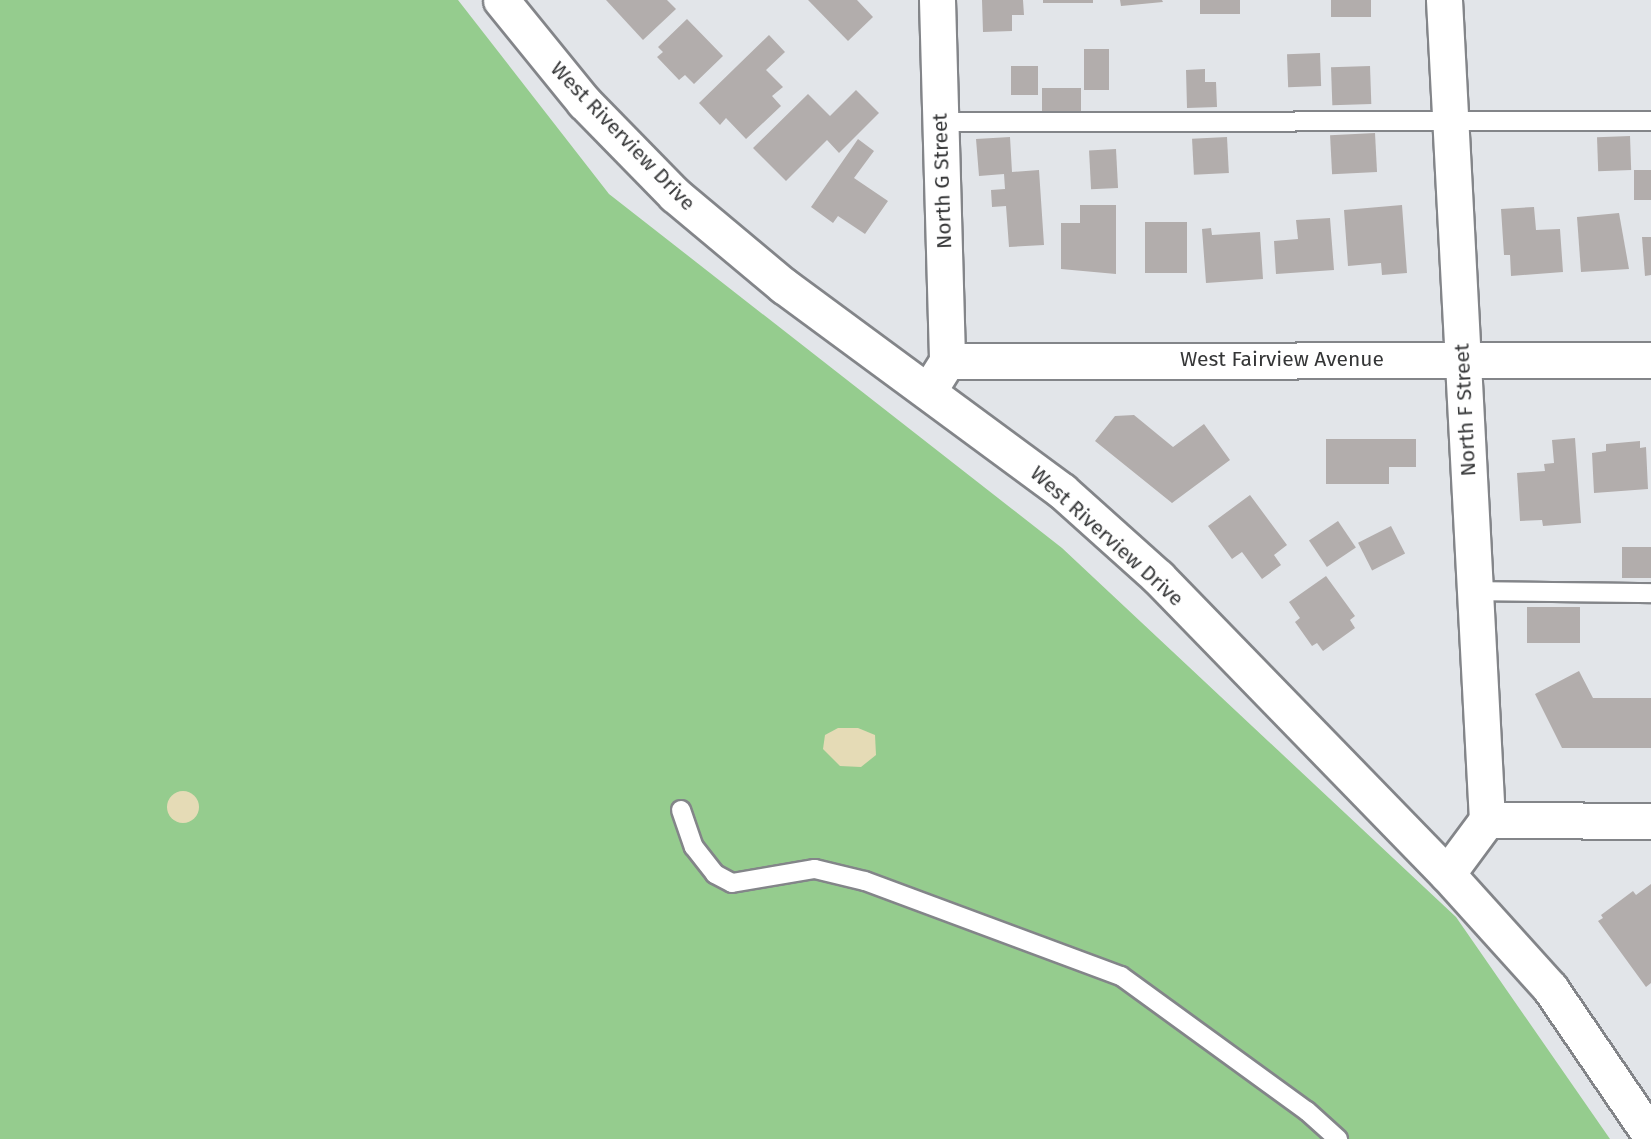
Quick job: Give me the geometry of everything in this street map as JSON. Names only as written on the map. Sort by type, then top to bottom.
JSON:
[{"type":"street","name":"West Riverview Drive","points":[[501,0],[584,102],[675,195],[784,286],[938,376],[1158,577],[1447,874],[1550,988],[1651,1136]]},
{"type":"street","name":"North G Street","points":[[937,0],[941,121],[938,376]]},
{"type":"street","name":"North F Street","points":[[1444,0],[1487,820]]},
{"type":"street","name":"West Fairview Avenue","points":[[938,376],[1461,359],[1651,360]]},
{"type":"street","points":[[1447,874],[1487,820],[1651,821]]},
{"type":"lane","points":[[941,121],[1651,121]]},
{"type":"lane","points":[[1475,591],[1651,593]]},
{"type":"lane","points":[[681,810],[694,847],[715,874],[732,883],[815,869],[865,881],[1121,976],[1307,1111],[1338,1139]]},
{"type":"green space","points":[[0,0],[458,0],[609,194],[1062,548],[1456,917],[1610,1139],[0,1139]]},
{"type":"sand","points":[[838,728],[858,728],[875,735],[876,755],[861,767],[840,766],[823,749],[825,735]]},
{"type":"sand","points":[[183,791],[194,796],[199,807],[194,818],[183,823],[172,818],[167,807],[172,796]]},
{"type":"building","points":[[606,0],[667,0],[676,9],[643,40]]},
{"type":"building","points":[[808,0],[857,0],[873,17],[848,41]]},
{"type":"building","points":[[982,0],[1023,0],[1024,15],[1012,15],[1012,31],[983,32]]},
{"type":"building","points":[[1043,0],[1093,0],[1093,3],[1043,3]]},
{"type":"building","points":[[1120,0],[1162,0],[1163,2],[1121,6]]},
{"type":"building","points":[[1200,0],[1240,0],[1240,14],[1200,14]]},
{"type":"building","points":[[1331,0],[1371,0],[1371,17],[1331,17]]},
{"type":"building","points":[[687,19],[723,56],[694,84],[685,75],[679,80],[657,57],[663,52],[658,47]]},
{"type":"building","points":[[769,35],[785,52],[766,70],[783,87],[772,96],[781,106],[746,139],[726,118],[720,125],[699,103]]},
{"type":"building","points":[[1084,49],[1109,49],[1109,90],[1084,90]]},
{"type":"building","points":[[1320,53],[1321,86],[1288,87],[1287,54]]},
{"type":"building","points":[[1011,66],[1038,66],[1038,95],[1011,95]]},
{"type":"building","points":[[1370,66],[1371,104],[1332,105],[1331,67]]},
{"type":"building","points":[[1205,69],[1205,82],[1216,82],[1217,107],[1187,108],[1186,70]]},
{"type":"building","points":[[1042,88],[1081,88],[1081,111],[1042,111]]},
{"type":"building","points":[[856,90],[879,113],[839,153],[827,140],[786,181],[753,148],[808,94],[830,116]]},
{"type":"building","points":[[1375,133],[1377,172],[1332,174],[1330,135]]},
{"type":"building","points":[[1630,136],[1631,170],[1598,171],[1597,137]]},
{"type":"building","points":[[1010,137],[1012,172],[1039,170],[1044,245],[1009,247],[1006,206],[992,207],[991,190],[1005,189],[1004,174],[979,176],[976,139]]},
{"type":"building","points":[[1227,137],[1229,173],[1194,175],[1192,139]]},
{"type":"building","points":[[858,139],[874,151],[854,178],[888,201],[865,234],[838,216],[833,223],[811,207]]},
{"type":"building","points":[[1116,149],[1118,188],[1091,189],[1089,150]]},
{"type":"building","points":[[1634,170],[1651,170],[1651,200],[1634,200]]},
{"type":"building","points":[[1080,205],[1116,205],[1116,274],[1061,269],[1061,223],[1080,223]]},
{"type":"building","points":[[1402,205],[1407,273],[1382,275],[1381,263],[1348,266],[1344,210]]},
{"type":"building","points":[[1534,207],[1536,230],[1560,229],[1563,272],[1511,276],[1510,255],[1504,255],[1501,209]]},
{"type":"building","points":[[1619,213],[1629,269],[1581,272],[1577,217]]},
{"type":"building","points":[[1330,218],[1334,270],[1276,274],[1274,241],[1298,239],[1296,220]]},
{"type":"building","points":[[1145,222],[1187,222],[1187,273],[1145,273]]},
{"type":"building","points":[[1211,228],[1212,235],[1260,232],[1263,279],[1206,283],[1202,229]]},
{"type":"building","points":[[1642,237],[1651,237],[1651,275],[1645,276]]},
{"type":"building","points":[[1134,415],[1173,447],[1204,424],[1230,460],[1172,503],[1095,441],[1115,416]]},
{"type":"building","points":[[1575,438],[1581,523],[1543,526],[1542,520],[1520,521],[1517,473],[1545,471],[1544,464],[1554,463],[1552,440]]},
{"type":"building","points":[[1326,439],[1416,439],[1416,467],[1389,467],[1389,484],[1326,484]]},
{"type":"building","points":[[1640,441],[1640,448],[1646,447],[1648,489],[1594,493],[1592,453],[1606,451],[1606,444]]},
{"type":"building","points":[[1250,495],[1287,545],[1274,555],[1281,565],[1262,579],[1242,552],[1232,559],[1208,526]]},
{"type":"building","points":[[1338,521],[1356,548],[1327,567],[1309,541]]},
{"type":"building","points":[[1391,526],[1405,554],[1372,570],[1358,543]]},
{"type":"building","points":[[1622,547],[1651,547],[1651,578],[1622,578]]},
{"type":"building","points":[[1326,576],[1355,616],[1350,620],[1355,628],[1323,651],[1317,643],[1312,646],[1295,622],[1300,618],[1289,602]]},
{"type":"building","points":[[1527,607],[1580,607],[1580,643],[1527,643]]},
{"type":"building","points":[[1579,671],[1593,698],[1651,698],[1651,748],[1562,748],[1535,694]]},
{"type":"building","points":[[1651,884],[1651,983],[1646,987],[1598,921],[1603,918],[1601,915],[1633,891],[1636,895]]}]
